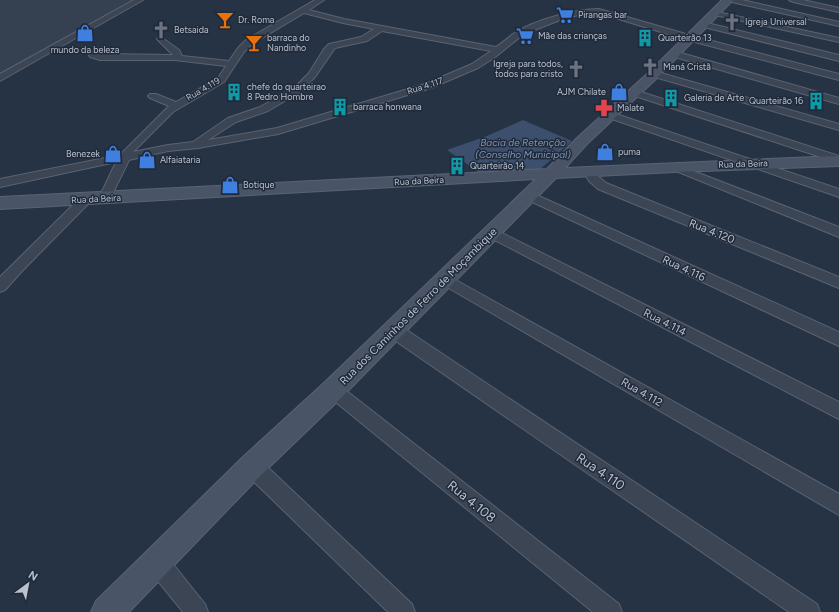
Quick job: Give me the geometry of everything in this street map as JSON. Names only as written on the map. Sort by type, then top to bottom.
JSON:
[{"type":"street","points":[[0,78],[139,0]]},
{"type":"street","name":"Rua 4.119","points":[[105,198],[124,157],[154,124],[176,105],[221,80],[241,50],[249,42],[320,0]]},
{"type":"street","points":[[732,0],[839,24]]},
{"type":"street","points":[[793,0],[839,10]]},
{"type":"street","points":[[302,10],[361,24],[497,50]]},
{"type":"street","name":"Rua 4.117","points":[[0,183],[168,148],[198,145],[278,131],[428,86],[475,66],[529,29],[562,16],[588,11],[709,19]]},
{"type":"street","points":[[361,24],[370,18]]},
{"type":"street","points":[[709,19],[839,40]]},
{"type":"street","points":[[709,19],[839,58]]},
{"type":"street","points":[[709,19],[839,77]]},
{"type":"street","name":"Rua dos Caminhos de Ferro de Moçambique","points":[[107,612],[252,466],[333,390],[392,330],[709,19]]},
{"type":"street","points":[[198,145],[197,143],[201,140],[232,120],[264,109],[297,90],[312,75],[327,51],[332,46],[364,39],[381,28]]},
{"type":"street","points":[[161,39],[176,52],[179,56],[178,58]]},
{"type":"street","points":[[103,50],[93,55],[108,58],[198,59],[233,64]]},
{"type":"street","points":[[674,54],[839,101]]},
{"type":"street","points":[[654,74],[839,127]]},
{"type":"street","points":[[635,92],[839,160]]},
{"type":"street","points":[[153,96],[176,105]]},
{"type":"street","points":[[610,115],[753,163],[839,194]]},
{"type":"street","name":"Rua da Beira","points":[[0,203],[590,171],[839,160]]},
{"type":"street","points":[[675,167],[839,232]]},
{"type":"street","name":"Rua 4.120","points":[[590,171],[593,178],[602,186],[839,283]]},
{"type":"street","name":"Rua 4.116","points":[[530,196],[839,339]]},
{"type":"street","points":[[0,286],[18,266],[86,199]]},
{"type":"street","name":"Rua 4.114","points":[[492,233],[839,411]]},
{"type":"street","name":"Rua 4.112","points":[[445,278],[839,505]]},
{"type":"street","name":"Rua 4.110","points":[[392,330],[809,612]]},
{"type":"street","name":"Rua 4.108","points":[[333,390],[612,612]]},
{"type":"street","points":[[252,466],[404,612]]},
{"type":"street","points":[[157,562],[197,612]]},
{"type":"shaded area","points":[[0,0],[137,0],[0,77]]},
{"type":"water","name":"Bacia de Retenção (Conselho Municipal)","points":[[523,120],[572,141],[537,172],[481,174],[447,150],[487,136]]},
{"type":"place","name":"Pirangas bar","points":[[565,15]]},
{"type":"place","name":"Dr. Roma","points":[[225,20]]},
{"type":"place","name":"Igreja Universal","points":[[732,22]]},
{"type":"place","name":"Betsaida","points":[[161,30]]},
{"type":"place","name":"mundo da beleza","points":[[85,33]]},
{"type":"place","name":"Mãe das crianças","points":[[525,36]]},
{"type":"place","name":"Quarteirão 13","points":[[645,38]]},
{"type":"place","name":"barraca do Nandinho","points":[[254,43]]},
{"type":"place","name":"Maná Cristã","points":[[650,67]]},
{"type":"place","name":"Igreja para todos, todos para cristo","points":[[576,69]]},
{"type":"place","name":"chefe do quarteirao 8 Pedro Hombre","points":[[234,92]]},
{"type":"place","name":"AJM Chilate","points":[[619,92]]},
{"type":"place","name":"Galeria de Arte","points":[[671,98]]},
{"type":"place","name":"Quarteirão 16","points":[[816,101]]},
{"type":"place","name":"barraca honwana","points":[[340,107]]},
{"type":"place","name":"Malate","points":[[604,108]]},
{"type":"place","name":"puma","points":[[605,152]]},
{"type":"place","name":"Benezek","points":[[113,154]]},
{"type":"place","name":"Alfaiataria","points":[[147,160]]},
{"type":"place","name":"Quarteirão 14","points":[[457,166]]},
{"type":"place","name":"Botique","points":[[230,185]]}]
